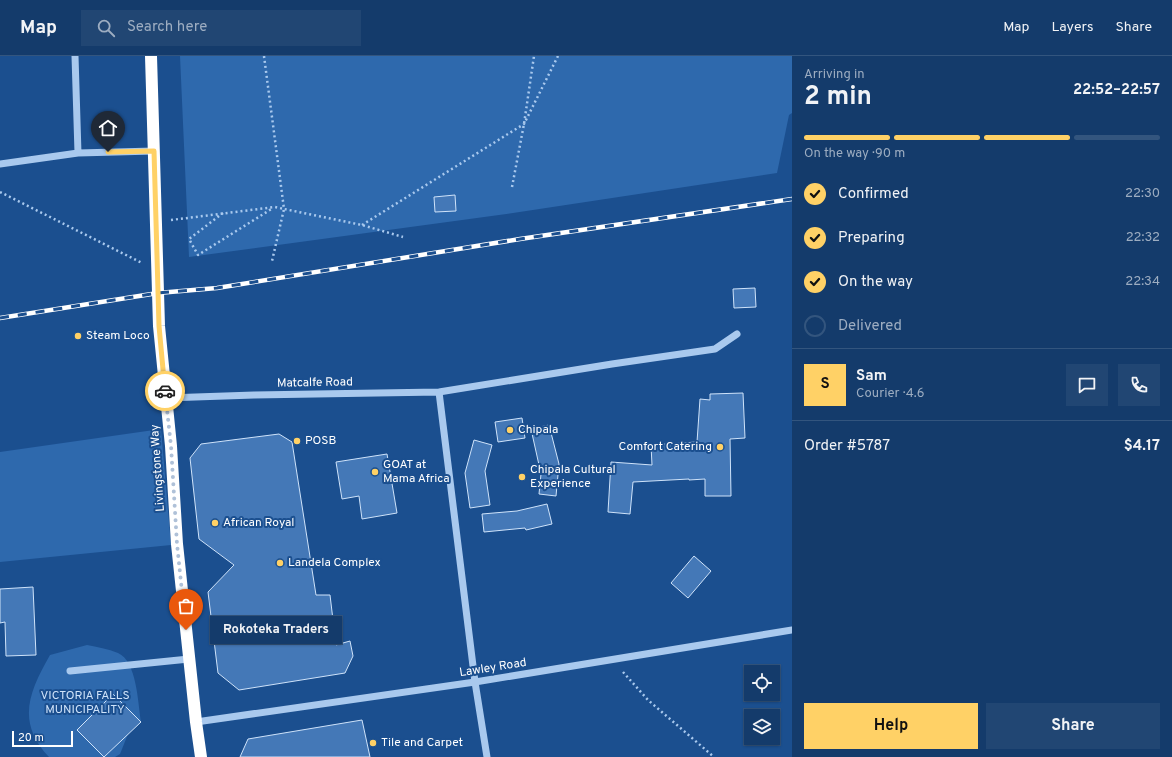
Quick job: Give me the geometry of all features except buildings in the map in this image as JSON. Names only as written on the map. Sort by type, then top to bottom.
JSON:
[{"type":"highway","name":"Livingstone Way","points":[[151,56],[159,326],[171,446],[177,544],[201,757]]},
{"type":"street","points":[[75,56],[78,153]]},
{"type":"street","points":[[0,164],[78,153],[154,151]]},
{"type":"street","name":"Matcalfe Road","points":[[166,398],[254,394],[439,392],[715,349],[737,334]]},
{"type":"street","points":[[439,392],[475,682],[487,757]]},
{"type":"street","name":"Lawley Road","points":[[196,722],[475,682],[792,630]]},
{"type":"street","points":[[70,671],[189,659]]},
{"type":"path","points":[[264,56],[284,209],[272,260]]},
{"type":"path","points":[[512,187],[524,124],[534,56]]},
{"type":"path","points":[[362,226],[524,124],[558,56]]},
{"type":"path","points":[[0,192],[158,272]]},
{"type":"path","points":[[224,213],[188,239],[198,255],[275,207]]},
{"type":"path","points":[[156,221],[275,207],[362,226],[403,237]]},
{"type":"path","points":[[613,660],[648,700],[714,757]]},
{"type":"green space","points":[[180,56],[792,56],[792,113],[789,115],[777,173],[513,213],[189,257]]},
{"type":"green space","points":[[161,429],[171,545],[0,562],[0,452]]},
{"type":"green space","name":"VICTORIA FALLS MUNICIPALITY","points":[[87,645],[118,653],[129,665],[136,684],[141,722],[128,734],[120,754],[115,757],[49,757],[32,732],[29,719],[29,707],[36,682],[50,655]]},
{"type":"railway","points":[[0,318],[158,293],[217,288],[520,239],[792,199]]},
{"type":"way so far","points":[[165,391],[171,446],[177,544],[186,630]]},
{"type":"place","name":"Steam Loco","points":[[78,336]]},
{"type":"place","name":"Chipala","points":[[510,430]]},
{"type":"place","name":"POSB","points":[[297,441]]},
{"type":"place","name":"Comfort Catering","points":[[720,447]]},
{"type":"place","name":"GOAT at Mama Africa","points":[[375,472]]},
{"type":"place","name":"Chipala Cultural Experience","points":[[522,477]]},
{"type":"place","name":"African Royal","points":[[215,523]]},
{"type":"place","name":"Landela Complex","points":[[280,563]]},
{"type":"place","name":"Rokoteka Traders","points":[[186,630]]},
{"type":"place","name":"Tile and Carpet","points":[[373,743]]},
{"type":"route","points":[[108,152],[154,151],[159,326],[165,391]]}]
